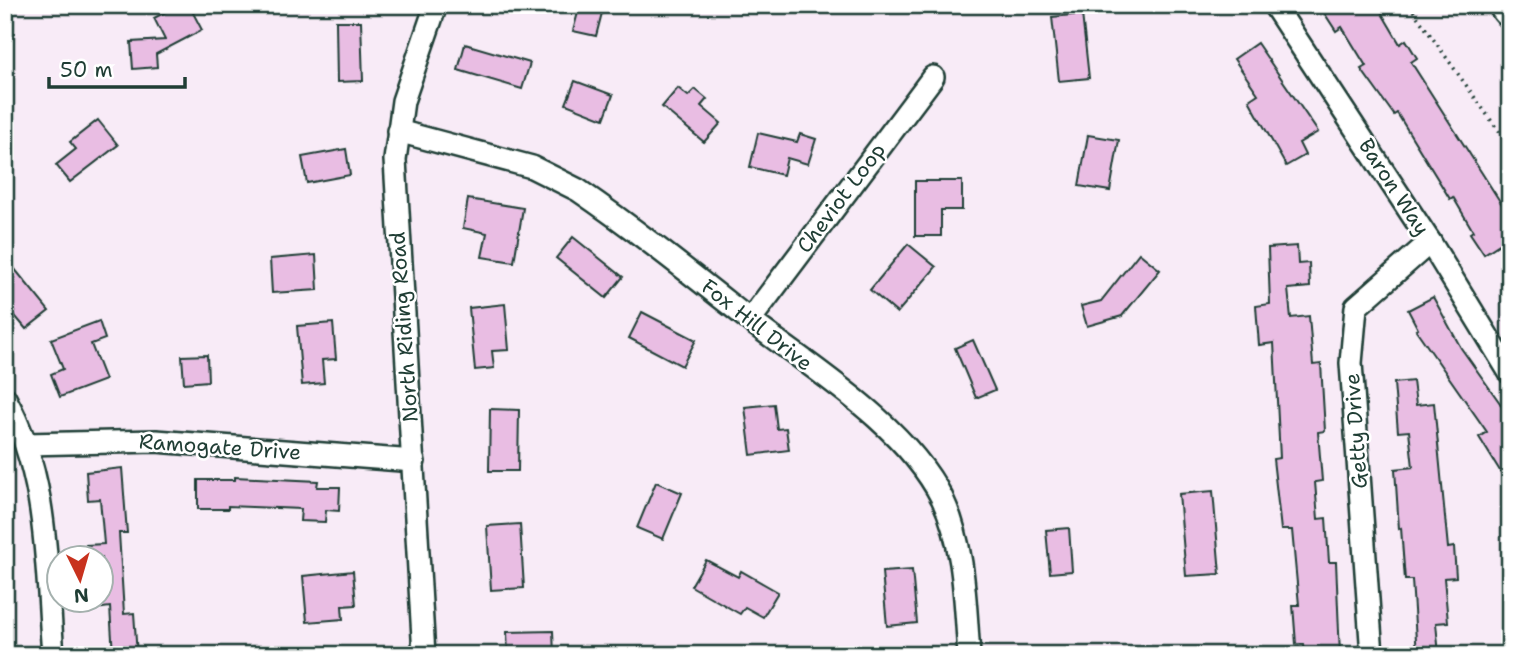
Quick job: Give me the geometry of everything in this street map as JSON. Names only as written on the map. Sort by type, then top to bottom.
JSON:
[{"type":"street","name":"North Riding Road","points":[[424,655],[414,461],[395,200],[398,131],[414,61],[436,5]]},
{"type":"street","name":"Baron Way","points":[[1274,5],[1430,242],[1510,373]]},
{"type":"street","name":"Cheviot Loop","points":[[750,320],[933,77]]},
{"type":"street","name":"Fox Hill Drive","points":[[398,131],[487,153],[547,173],[610,212],[895,436],[933,482],[950,517],[959,555],[970,655]]},
{"type":"street","name":"Getty Drive","points":[[1372,655],[1351,363],[1356,307],[1430,242]]},
{"type":"street","points":[[5,398],[26,444],[42,508],[53,655]]},
{"type":"street","name":"Ramogate Drive","points":[[26,444],[156,441],[414,461]]},
{"type":"path","points":[[1409,5],[1510,147]]},
{"type":"building","points":[[179,5],[189,5],[202,30],[156,54],[157,67],[133,69],[131,42],[165,40],[154,18]]},
{"type":"building","points":[[580,5],[604,5],[596,36],[573,31]]},
{"type":"building","points":[[1332,5],[1377,5],[1400,44],[1406,40],[1417,58],[1411,62],[1510,217],[1510,237],[1484,254],[1470,233],[1473,231],[1453,197],[1450,199],[1397,113],[1394,115],[1361,69],[1366,66],[1342,27],[1336,31],[1323,11]]},
{"type":"building","points":[[1082,14],[1089,78],[1059,81],[1052,17]]},
{"type":"building","points":[[336,21],[361,21],[363,81],[337,82]]},
{"type":"building","points":[[1257,43],[1318,132],[1299,143],[1305,155],[1286,166],[1249,100],[1258,94],[1234,59]]},
{"type":"building","points":[[465,44],[530,63],[522,89],[458,70]]},
{"type":"building","points":[[575,81],[613,95],[604,119],[566,104]]},
{"type":"building","points":[[678,88],[688,96],[695,89],[707,99],[701,106],[721,123],[704,142],[662,107]]},
{"type":"building","points":[[98,120],[118,145],[70,182],[56,165],[76,149],[70,142]]},
{"type":"building","points":[[758,133],[797,142],[800,134],[816,139],[808,164],[787,158],[783,175],[750,167]]},
{"type":"building","points":[[1088,135],[1119,140],[1110,191],[1079,186]]},
{"type":"building","points":[[346,149],[350,175],[307,183],[302,157]]},
{"type":"building","points":[[915,181],[962,181],[962,210],[941,210],[941,236],[915,236]]},
{"type":"building","points":[[468,199],[523,208],[514,262],[482,257],[487,233],[463,228]]},
{"type":"building","points":[[573,237],[623,277],[606,298],[556,258]]},
{"type":"building","points":[[908,244],[936,267],[897,313],[870,290]]},
{"type":"building","points":[[1297,246],[1298,264],[1309,263],[1310,287],[1288,289],[1291,318],[1309,316],[1313,365],[1321,364],[1325,431],[1318,432],[1322,481],[1315,482],[1318,519],[1326,518],[1329,562],[1336,562],[1340,655],[1305,655],[1304,644],[1296,644],[1293,605],[1299,605],[1292,530],[1281,530],[1273,459],[1280,458],[1274,343],[1259,345],[1256,306],[1270,304],[1268,248]]},
{"type":"building","points":[[1139,253],[1160,270],[1122,316],[1087,326],[1081,306],[1101,301]]},
{"type":"building","points":[[316,255],[318,290],[272,293],[270,259]]},
{"type":"building","points":[[5,257],[49,311],[26,329],[5,304]]},
{"type":"building","points":[[1433,297],[1461,348],[1500,403],[1510,423],[1510,487],[1479,437],[1487,432],[1416,330],[1418,329],[1408,310]]},
{"type":"building","points":[[505,304],[509,350],[492,351],[494,368],[475,370],[469,308]]},
{"type":"building","points":[[642,312],[696,340],[682,366],[629,338]]},
{"type":"building","points":[[99,321],[105,339],[91,344],[105,380],[60,397],[51,374],[63,369],[51,339]]},
{"type":"building","points":[[333,323],[336,359],[322,360],[324,383],[302,385],[297,326]]},
{"type":"building","points":[[973,340],[995,390],[976,398],[955,348]]},
{"type":"building","points":[[207,355],[208,381],[184,383],[182,356]]},
{"type":"building","points":[[1413,381],[1416,405],[1434,403],[1448,548],[1454,547],[1456,577],[1444,578],[1448,622],[1436,623],[1439,655],[1417,655],[1412,580],[1405,580],[1401,528],[1399,529],[1395,469],[1413,467],[1409,431],[1398,432],[1394,383]]},
{"type":"building","points":[[774,404],[777,429],[786,428],[789,450],[751,455],[745,407]]},
{"type":"building","points":[[490,409],[519,410],[518,471],[489,471]]},
{"type":"building","points":[[122,468],[127,533],[119,533],[124,614],[134,613],[137,655],[113,655],[110,614],[116,614],[116,544],[104,544],[100,499],[88,500],[86,472]]},
{"type":"building","points":[[235,477],[318,481],[317,487],[340,487],[339,511],[326,510],[325,522],[300,521],[301,509],[228,506],[228,509],[198,509],[198,480],[235,480]]},
{"type":"building","points":[[656,482],[682,493],[663,539],[637,528]]},
{"type":"building","points":[[1213,491],[1220,574],[1186,576],[1179,494]]},
{"type":"building","points":[[520,524],[524,588],[491,590],[487,526]]},
{"type":"building","points":[[1069,528],[1072,571],[1050,573],[1046,530]]},
{"type":"building","points":[[706,560],[738,577],[741,571],[778,592],[763,617],[745,607],[740,614],[691,586]]},
{"type":"building","points":[[912,570],[917,623],[887,626],[882,572]]},
{"type":"building","points":[[353,571],[356,605],[342,606],[343,619],[307,622],[303,576]]},
{"type":"building","points":[[553,631],[554,655],[508,655],[507,632]]}]
